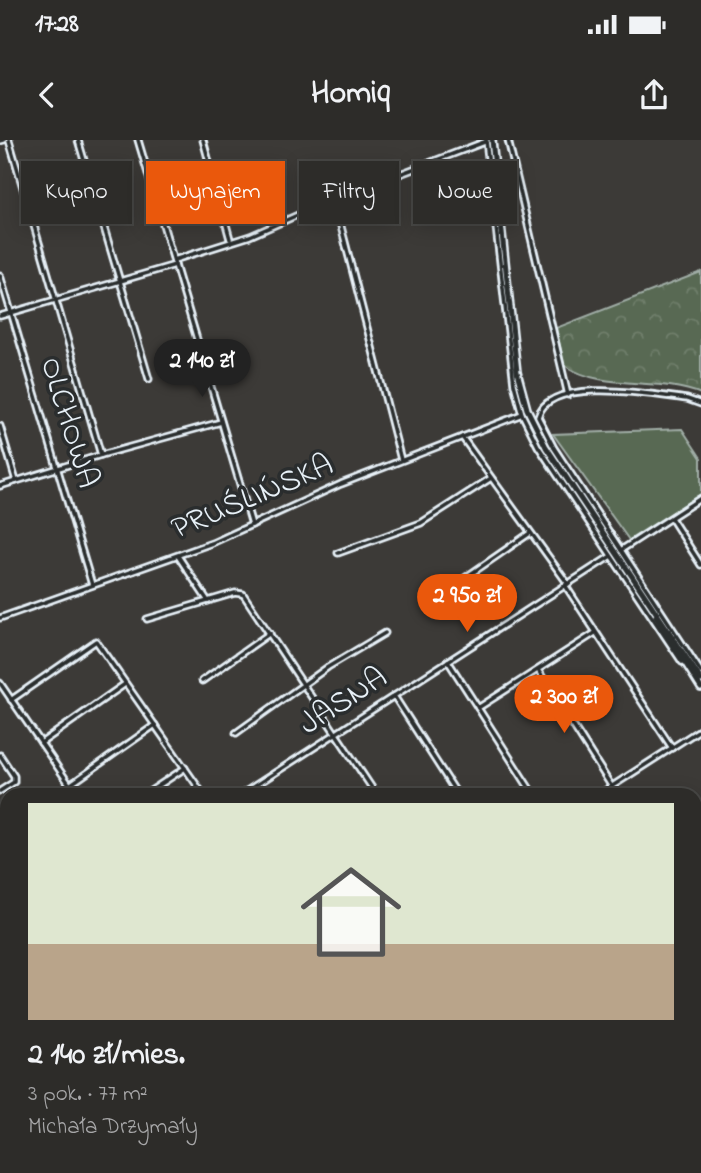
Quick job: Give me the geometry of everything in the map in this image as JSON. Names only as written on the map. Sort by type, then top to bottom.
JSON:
[{"type":"street","points":[[4,140],[57,300],[102,455]]},
{"type":"street","points":[[78,140],[149,379]]},
{"type":"street","points":[[138,140],[252,525]]},
{"type":"street","points":[[203,140],[230,240]]},
{"type":"street","points":[[399,174],[488,140]]},
{"type":"street","points":[[488,140],[512,371],[522,414],[538,446],[701,688]]},
{"type":"street","points":[[488,140],[517,372],[529,416],[701,680]]},
{"type":"street","points":[[508,140],[568,395]]},
{"type":"street","points":[[0,316],[120,281],[230,240],[250,236],[299,214]]},
{"type":"street","points":[[340,224],[401,460]]},
{"type":"street","name":"OLCHOWA","points":[[0,275],[92,584]]},
{"type":"street","points":[[701,404],[687,398],[597,390],[568,395],[540,411],[538,420],[701,672]]},
{"type":"street","name":"PRUŚLIŃSKA","points":[[0,618],[178,556],[401,460],[522,414]]},
{"type":"street","points":[[0,486],[222,422]]},
{"type":"street","points":[[0,426],[16,481]]},
{"type":"street","points":[[461,437],[567,585],[671,748]]},
{"type":"street","points":[[338,553],[421,523],[491,478]]},
{"type":"street","points":[[621,550],[701,498]]},
{"type":"street","points":[[671,518],[701,565]]},
{"type":"street","points":[[430,602],[530,533]]},
{"type":"street","points":[[178,556],[208,601]]},
{"type":"street","name":"JASNA","points":[[252,788],[611,556]]},
{"type":"street","points":[[147,619],[243,594],[372,788]]},
{"type":"street","points":[[646,598],[690,671]]},
{"type":"street","points":[[202,681],[270,633]]},
{"type":"street","points":[[236,733],[305,684],[385,633]]},
{"type":"street","points":[[478,708],[596,633]]},
{"type":"street","points":[[12,699],[96,640],[199,788]]},
{"type":"street","points":[[448,661],[529,788]]},
{"type":"street","points":[[538,670],[612,787],[701,729]]},
{"type":"street","points":[[0,683],[72,788]]},
{"type":"street","points":[[41,743],[125,683]]},
{"type":"street","points":[[394,696],[453,788]]},
{"type":"street","points":[[66,788],[155,725]]},
{"type":"street","points":[[0,755],[14,776],[14,782],[5,788]]},
{"type":"street","points":[[155,788],[185,768]]},
{"type":"green space","points":[[701,272],[701,394],[667,386],[596,378],[564,365],[556,328]]},
{"type":"green space","points":[[682,429],[701,458],[701,494],[629,540],[553,434]]}]
